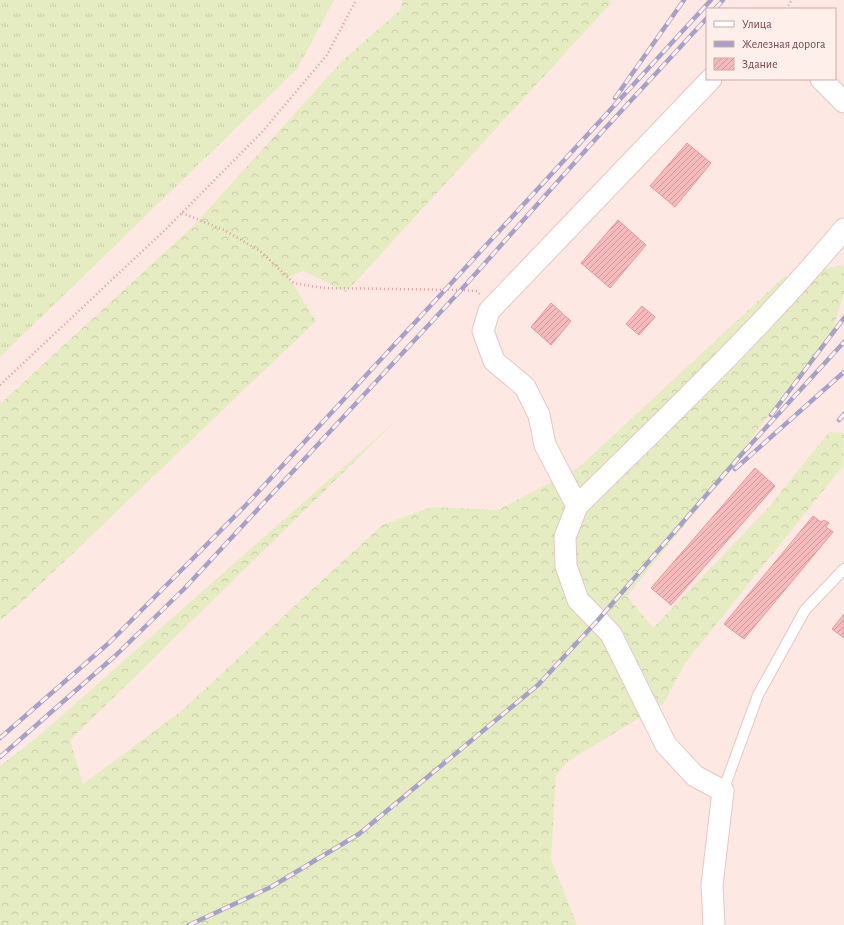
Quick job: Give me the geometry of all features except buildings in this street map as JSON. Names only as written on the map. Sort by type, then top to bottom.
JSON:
[{"type":"street","points":[[577,506],[545,445],[539,415],[524,387],[494,361],[483,331],[489,311],[710,80]]},
{"type":"street","points":[[822,80],[844,102]]},
{"type":"street","points":[[714,925],[712,885],[723,792],[695,776],[666,744],[612,634],[578,600],[566,566],[564,537],[577,506],[740,344],[806,275],[844,229]]},
{"type":"lane","points":[[723,792],[758,695],[804,610],[844,569]]},
{"type":"path","points":[[0,385],[182,213],[262,132],[327,55],[356,0]]},
{"type":"path","points":[[182,213],[224,230],[260,251],[294,283],[323,288],[477,291],[485,300],[489,311]]},
{"type":"green space","points":[[0,0],[334,0],[297,69],[0,357]]},
{"type":"green space","points":[[402,0],[608,0],[611,3],[346,292],[303,271],[288,277],[316,321],[24,600],[0,621],[0,404],[193,226],[343,60],[401,9]]},
{"type":"green space","points":[[844,265],[844,292],[833,330],[712,491],[627,596],[653,628],[767,509],[829,432],[844,433],[843,466],[685,663],[664,703],[567,762],[556,775],[551,859],[577,925],[0,925],[0,766],[35,739],[399,418],[70,740],[83,784],[180,712],[382,525],[432,507],[498,510],[578,468],[784,277]]},
{"type":"railway","points":[[615,98],[684,0]]},
{"type":"railway","points":[[0,738],[110,642],[246,505],[711,0]]},
{"type":"railway","points":[[716,8],[723,0]]},
{"type":"railway","points":[[0,757],[115,656],[184,589],[461,290],[601,133],[706,19]]},
{"type":"railway","points":[[771,415],[844,318]]},
{"type":"railway","points":[[189,925],[271,887],[359,834],[538,685],[598,620],[741,455],[844,342]]},
{"type":"railway","points":[[735,469],[844,372]]},
{"type":"railway","points":[[839,420],[844,414]]}]
